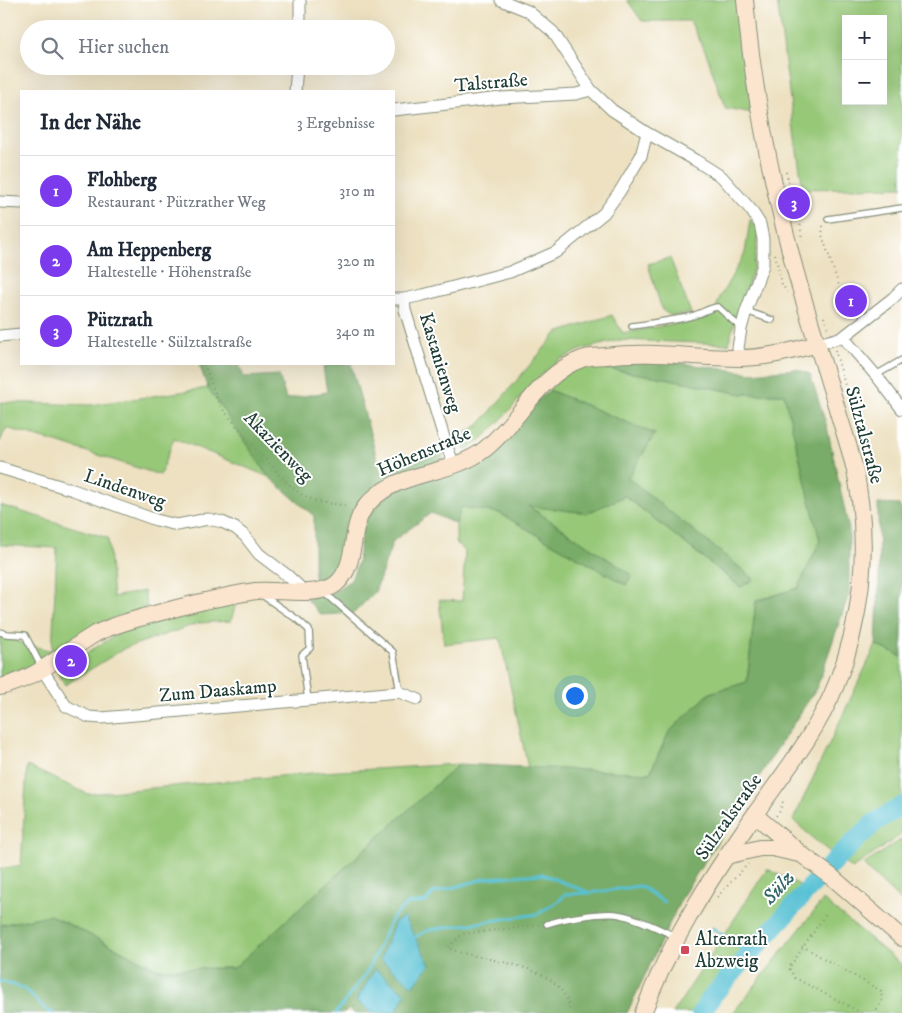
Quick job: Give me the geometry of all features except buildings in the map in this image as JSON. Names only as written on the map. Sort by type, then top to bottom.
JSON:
[{"type":"main road","name":"Sülztalstraße","points":[[643,1013],[654,983],[685,920],[726,856],[790,765],[826,706],[836,685],[848,647],[857,613],[861,584],[863,535],[858,485],[831,340],[793,263],[758,109],[744,0]]},
{"type":"main road","name":"Höhenstraße","points":[[323,591],[334,586],[345,574],[351,558],[356,528],[364,508],[378,494],[399,481],[454,465],[484,450],[504,431],[542,385],[561,370],[582,358],[641,353],[741,358],[777,355],[831,340]]},
{"type":"main road","points":[[0,687],[42,669],[95,634],[116,624],[198,603],[256,591],[323,591]]},
{"type":"main road","points":[[754,815],[832,876],[902,938]]},
{"type":"main road","points":[[726,856],[756,849],[772,848],[807,858]]},
{"type":"street","points":[[300,0],[300,20]]},
{"type":"street","points":[[501,0],[528,11],[553,32],[591,90],[612,110],[722,177],[751,210],[760,224],[763,239],[763,265],[741,328],[738,348],[741,358]]},
{"type":"street","points":[[295,90],[296,75]]},
{"type":"street","name":"Talstraße","points":[[395,110],[501,98],[576,94],[591,90]]},
{"type":"street","points":[[399,299],[424,295],[510,272],[556,252],[604,213],[620,191],[640,156],[647,133]]},
{"type":"street","points":[[0,202],[20,203]]},
{"type":"street","points":[[902,289],[886,304],[831,340],[876,375],[902,409]]},
{"type":"street","name":"Kastanienweg","points":[[399,299],[405,310],[454,465]]},
{"type":"street","points":[[0,336],[20,334]]},
{"type":"street","name":"Lindenweg","points":[[0,468],[73,490],[156,520],[177,525],[208,519],[222,522],[235,528],[245,536],[259,554],[304,591]]},
{"type":"street","name":"Zum Daaskamp","points":[[42,669],[66,706],[90,717],[164,713],[399,692],[417,699]]},
{"type":"lane","points":[[828,218],[902,208]]},
{"type":"lane","points":[[632,326],[690,317],[718,307],[741,328]]},
{"type":"lane","points":[[746,310],[772,320]]},
{"type":"lane","points":[[876,375],[902,360]]},
{"type":"lane","points":[[256,591],[298,620],[309,630],[310,648],[302,654],[308,700]]},
{"type":"lane","points":[[323,591],[393,652],[399,692]]},
{"type":"lane","points":[[0,632],[25,635],[42,669]]},
{"type":"lane","points":[[546,924],[562,919],[616,914],[647,924],[677,937]]},
{"type":"path","points":[[784,164],[799,214],[802,246]]},
{"type":"path","points":[[828,218],[823,226],[822,235],[842,295]]},
{"type":"path","points":[[822,312],[856,423]]},
{"type":"path","name":"Akazienweg","points":[[204,365],[220,406],[287,483],[301,494],[318,502],[364,508]]},
{"type":"path","points":[[769,826],[780,811],[785,795]]},
{"type":"path","points":[[713,902],[754,858],[756,849]]},
{"type":"path","points":[[825,915],[802,946],[789,968],[795,978],[862,1013]]},
{"type":"path","points":[[546,924],[462,934],[448,948],[462,954],[498,960],[534,970],[556,983],[570,1005],[570,1013]]},
{"type":"path","points":[[802,946],[881,992],[882,1000],[875,1013]]},
{"type":"green space","points":[[627,0],[738,0],[740,28],[753,113],[725,108],[706,53],[690,21],[642,21]]},
{"type":"green space","points":[[777,0],[902,0],[902,187],[803,189]]},
{"type":"green space","points":[[750,220],[758,229],[754,265],[729,344],[620,340],[583,349],[559,360],[540,376],[479,442],[465,450],[454,439],[479,425],[557,333],[612,315],[623,333],[706,318],[715,311],[720,297],[745,253]]},
{"type":"green space","points":[[670,258],[691,313],[671,316],[662,310],[648,264]]},
{"type":"green space","points":[[639,357],[752,373],[796,369],[810,374],[827,427],[849,530],[849,594],[817,687],[683,895],[627,1013],[395,1013],[406,994],[356,1000],[373,1013],[354,1013],[348,1009],[345,1013],[0,1013],[0,925],[50,915],[158,969],[234,968],[459,764],[650,773],[669,732],[710,693],[747,682],[756,601],[798,588],[820,541],[784,394],[742,394],[665,378],[582,365]]},
{"type":"green space","points":[[199,365],[239,365],[244,377],[279,375],[286,399],[327,392],[323,367],[330,365],[351,365],[381,473],[443,450],[443,460],[376,489],[332,580],[314,586],[314,516],[269,477],[208,388]]},
{"type":"green space","points":[[582,365],[665,378],[742,394],[784,394],[820,541],[798,588],[756,601],[747,682],[710,693],[669,732],[650,773],[528,768],[500,638],[444,644],[439,600],[462,601],[465,551],[456,543],[456,524],[461,507],[499,513],[626,585],[632,575],[527,505],[587,513],[625,496],[740,587],[754,579],[628,478],[655,434],[549,390],[564,375]]},
{"type":"green space","points":[[208,388],[269,477],[174,438],[160,475],[6,428],[0,442],[0,402],[91,405]]},
{"type":"green space","points":[[549,390],[655,434],[628,478],[754,579],[741,587],[625,496],[587,513],[528,506],[632,575],[626,585],[499,513],[461,507],[456,524],[431,513],[393,541],[375,592],[354,613],[321,615],[305,597],[325,597],[351,580],[358,562],[362,526],[382,499],[403,485],[459,469]]},
{"type":"green space","points":[[878,504],[899,505],[902,512],[902,657],[876,645],[879,577]]},
{"type":"green space","points":[[0,505],[108,538],[113,597],[144,591],[147,607],[109,620],[52,651],[57,548],[0,545]]},
{"type":"green space","points":[[236,603],[231,621],[199,623],[125,648],[65,685],[57,672],[120,632],[197,609]]},
{"type":"green space","points":[[0,637],[52,651],[27,670],[0,677]]},
{"type":"green space","points":[[876,645],[902,657],[902,834],[852,869],[817,842],[793,820]]},
{"type":"green space","points":[[459,764],[234,968],[158,969],[50,915],[0,925],[0,869],[21,865],[27,766],[88,794],[323,772]]},
{"type":"green space","points":[[902,839],[902,902],[863,865]]},
{"type":"green space","points":[[767,869],[802,886],[703,1013],[673,1013]]},
{"type":"green space","points":[[823,900],[902,965],[902,1013],[733,1013]]},
{"type":"water","points":[[404,917],[430,965],[413,986],[380,959],[395,922]]},
{"type":"water","points":[[375,969],[406,994],[395,1013],[373,1013],[356,1001]]},
{"type":"waterway","name":"Sülz","points":[[701,1013],[713,995],[834,861],[874,823],[902,806]]},
{"type":"waterway","points":[[336,1013],[367,972],[392,918],[407,904],[426,902],[433,893],[488,878],[542,874],[590,893],[640,886],[664,902]]},
{"type":"waterway","points":[[415,937],[429,930],[538,914],[560,900],[565,894],[590,893]]},
{"type":"waterway","points":[[713,928],[750,955]]},
{"type":"waterway","points":[[0,981],[23,988],[48,1011],[53,1013]]},
{"type":"place","name":"Pützrath","points":[[794,203]]},
{"type":"place","name":"Flohberg","points":[[851,301]]},
{"type":"place","name":"Am Heppenberg","points":[[71,661]]},
{"type":"place","name":"Altenrath Abzweig","points":[[685,950]]}]
